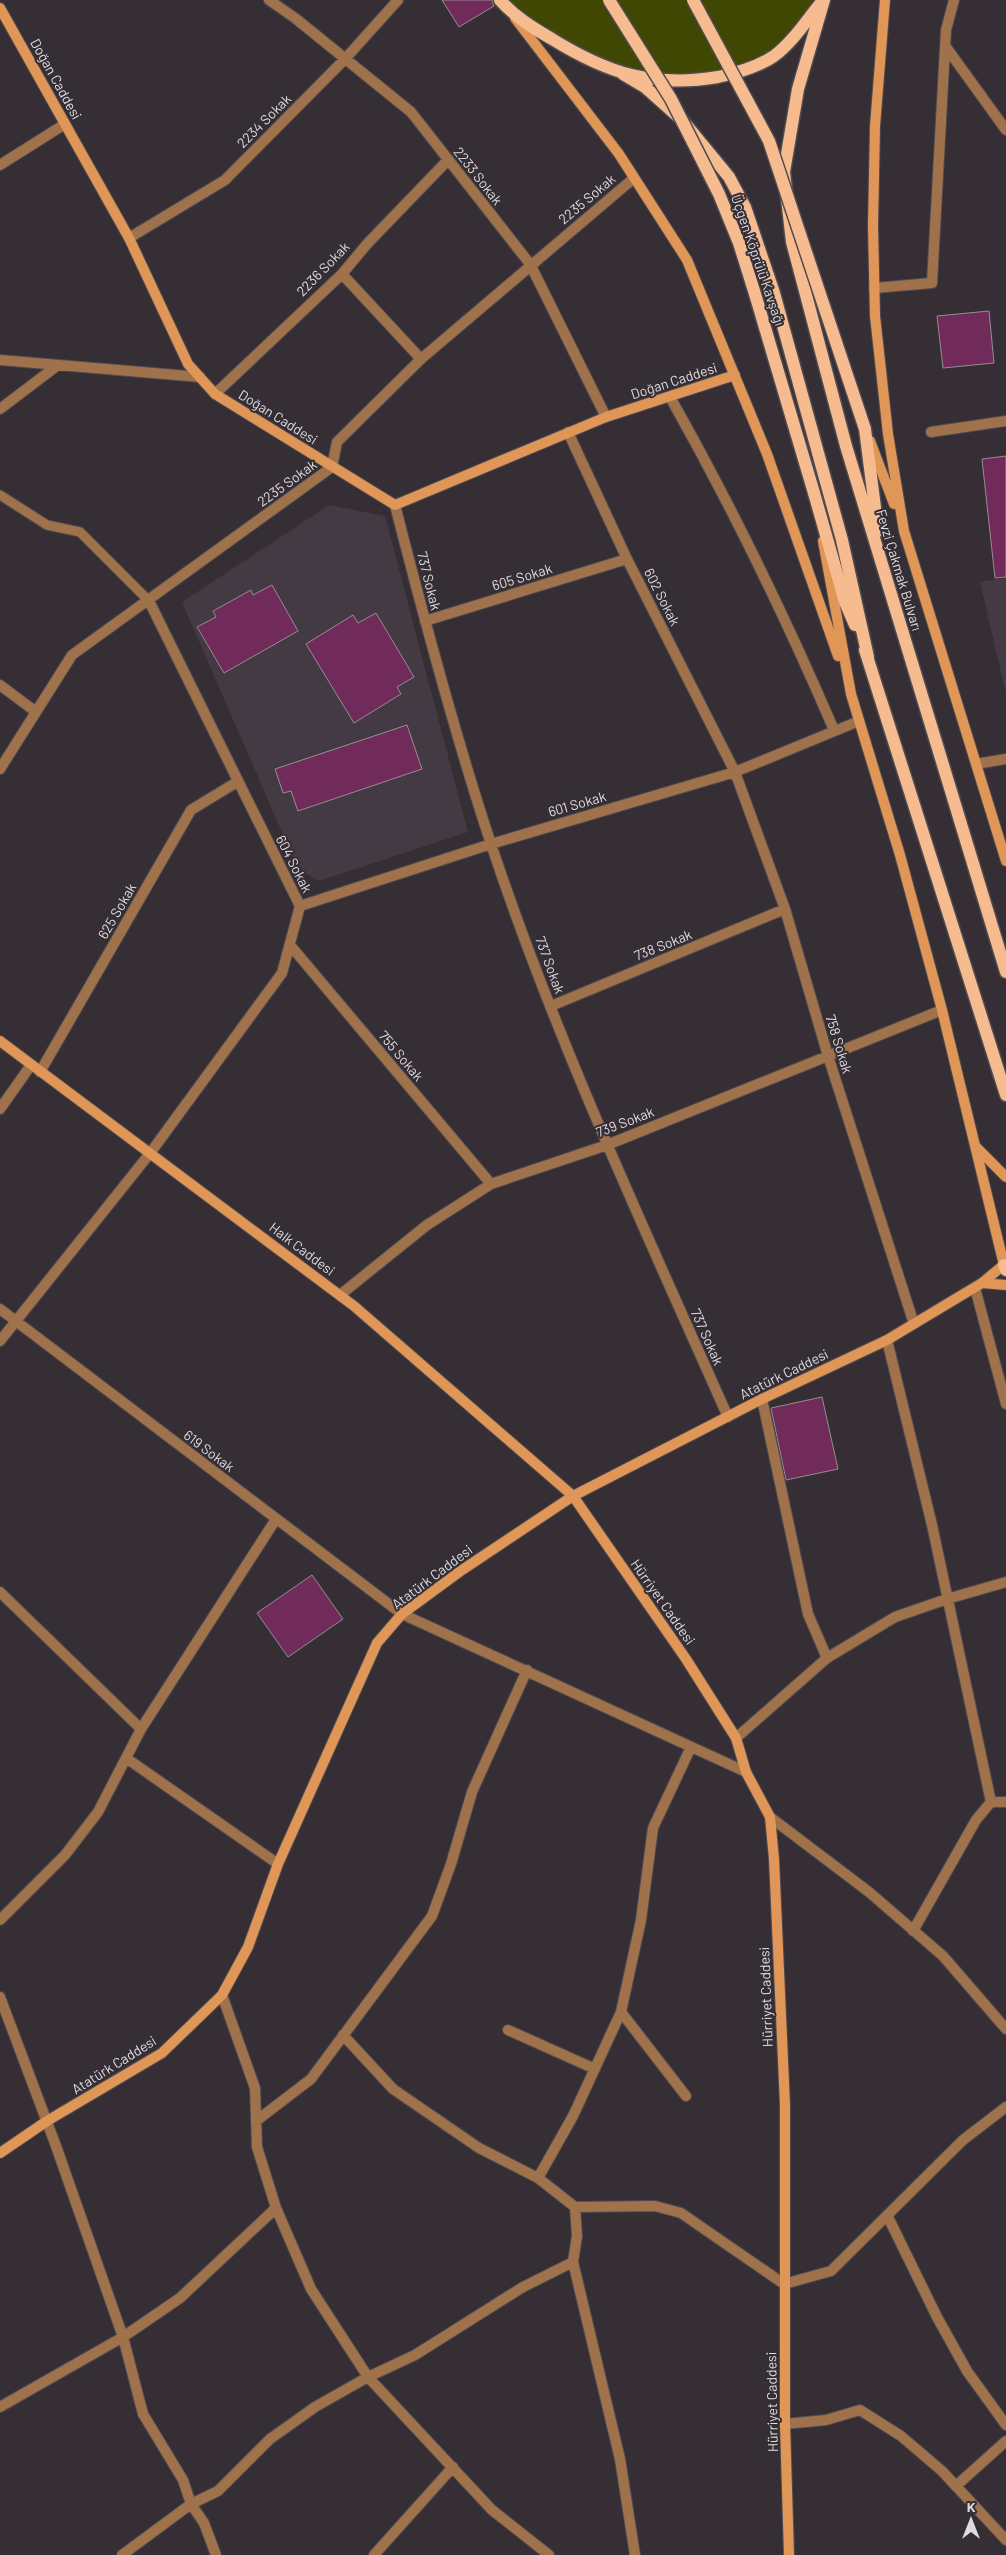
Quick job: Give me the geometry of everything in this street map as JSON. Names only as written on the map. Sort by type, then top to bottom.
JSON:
[{"type":"main road","points":[[500,0],[512,13],[618,154],[687,260],[767,454],[851,694],[900,855],[942,1010],[974,1145],[1006,1266]]},
{"type":"main road","name":"Üçgen Köprülü Kavşağı","points":[[608,0],[671,99],[719,194],[739,243],[814,493]]},
{"type":"main road","points":[[693,0],[769,141],[865,430],[904,531],[1006,861]]},
{"type":"main road","points":[[512,13],[582,57],[623,74],[646,80],[674,82],[702,80],[741,72],[775,56],[823,0]]},
{"type":"main road","name":"Fevzi Çakmak Bulvarı","points":[[823,0],[798,89],[784,172],[792,242],[808,310],[846,446],[1006,972]]},
{"type":"main road","points":[[886,0],[875,126],[874,288],[875,316],[888,434],[904,531]]},
{"type":"main road","name":"Doğan Caddesi","points":[[0,8],[129,238],[188,364],[214,394],[332,468],[396,505],[606,417],[735,375]]},
{"type":"main road","points":[[623,74],[645,87],[683,122],[729,177],[745,206],[774,293],[842,540],[868,657],[1006,1094]]},
{"type":"main road","points":[[865,430],[877,523],[895,609]]},
{"type":"main road","points":[[814,493],[845,602],[868,657]]},
{"type":"main road","points":[[814,493],[851,694]]},
{"type":"main road","name":"Halk Caddesi","points":[[0,1041],[340,1295],[484,1417],[573,1496]]},
{"type":"main road","points":[[974,1145],[1006,1178]]},
{"type":"main road","name":"Atatürk Caddesi","points":[[0,2153],[47,2121],[162,2053],[222,1995],[248,1947],[278,1864],[377,1643],[402,1614],[462,1570],[573,1496],[762,1399],[887,1340],[978,1286],[1006,1266]]},
{"type":"main road","points":[[978,1286],[1006,1286]]},
{"type":"main road","name":"Hürriyet Caddesi","points":[[573,1496],[686,1659],[736,1738],[746,1772],[770,1817],[774,1859],[784,2104],[785,2424],[789,2555]]},
{"type":"street","name":"2233 Sokak","points":[[269,0],[295,18],[411,112],[530,264],[606,417]]},
{"type":"street","name":"2234 Sokak","points":[[129,238],[226,180],[345,59],[398,0]]},
{"type":"street","points":[[874,288],[932,283],[946,30],[954,0]]},
{"type":"street","points":[[946,47],[1006,130]]},
{"type":"street","points":[[0,165],[65,124]]},
{"type":"street","name":"2236 Sokak","points":[[214,394],[342,274],[367,244],[448,160]]},
{"type":"street","name":"2235 Sokak","points":[[0,769],[72,655],[332,468],[337,442],[421,358],[634,178]]},
{"type":"street","points":[[342,274],[421,358]]},
{"type":"street","points":[[0,360],[200,377]]},
{"type":"street","points":[[0,409],[58,365]]},
{"type":"street","points":[[670,396],[715,476],[798,645],[834,730]]},
{"type":"street","points":[[931,432],[1006,421]]},
{"type":"street","name":"602 Sokak","points":[[568,432],[627,559],[735,772]]},
{"type":"street","name":"737 Sokak","points":[[396,505],[424,621],[491,844],[551,1006],[607,1145],[728,1417]]},
{"type":"street","name":"605 Sokak","points":[[424,621],[627,559]]},
{"type":"street","name":"604 Sokak","points":[[0,1341],[151,1152],[282,973],[300,906],[149,601]]},
{"type":"street","points":[[0,685],[36,712]]},
{"type":"street","name":"601 Sokak","points":[[300,906],[491,844],[735,772],[859,721]]},
{"type":"street","points":[[976,764],[1006,759]]},
{"type":"street","name":"758 Sokak","points":[[735,772],[785,909],[828,1056],[914,1324]]},
{"type":"street","name":"625 Sokak","points":[[40,1072],[191,810],[237,782]]},
{"type":"street","name":"738 Sokak","points":[[551,1006],[785,909]]},
{"type":"street","name":"755 Sokak","points":[[290,945],[491,1184]]},
{"type":"street","name":"739 Sokak","points":[[340,1295],[427,1225],[491,1184],[607,1145],[942,1010]]},
{"type":"street","points":[[0,1109],[31,1065]]},
{"type":"street","points":[[978,1286],[1006,1404]]},
{"type":"street","name":"619 Sokak","points":[[0,1309],[402,1614],[746,1772]]},
{"type":"street","points":[[887,1340],[932,1525],[991,1802]]},
{"type":"street","points":[[762,1399],[808,1614],[827,1658]]},
{"type":"street","points":[[0,1920],[64,1855],[92,1819],[141,1729],[276,1519]]},
{"type":"street","points":[[736,1738],[827,1658],[895,1617],[947,1598],[1006,1582]]},
{"type":"street","points":[[0,1592],[141,1729]]},
{"type":"street","points":[[256,2121],[311,2079],[432,1916],[451,1864],[472,1792],[527,1670]]},
{"type":"street","points":[[538,2178],[573,2116],[621,2012],[641,1920],[653,1828],[691,1747]]},
{"type":"street","points":[[126,1758],[278,1864]]},
{"type":"street","points":[[991,1802],[1006,1802]]},
{"type":"street","points":[[913,1931],[976,1820],[991,1802]]},
{"type":"street","points":[[770,1817],[869,1892],[942,1956],[1006,2029]]},
{"type":"street","points":[[222,1995],[255,2088],[258,2146],[276,2208],[311,2289],[368,2377],[492,2510],[548,2555]]},
{"type":"street","points":[[0,1997],[47,2121],[123,2337],[143,2414],[183,2480],[191,2504],[204,2523],[216,2555]]},
{"type":"street","points":[[621,2012],[686,2096]]},
{"type":"street","points":[[508,2030],[595,2069]]},
{"type":"street","points":[[343,2035],[393,2089],[479,2148],[538,2178],[575,2207],[655,2206],[681,2214],[784,2284],[831,2271],[888,2217],[963,2140],[1006,2107]]},
{"type":"street","points":[[575,2207],[578,2236],[573,2262],[620,2458],[635,2555]]},
{"type":"street","points":[[0,2407],[123,2337],[180,2298],[276,2208]]},
{"type":"street","points":[[888,2217],[937,2317],[967,2371],[1006,2425]]},
{"type":"street","points":[[122,2555],[191,2504],[218,2491],[270,2439],[315,2408],[368,2377],[415,2355],[523,2287],[573,2262]]},
{"type":"street","points":[[785,2424],[826,2420],[860,2410],[901,2436],[957,2486],[1006,2540]]},
{"type":"street","points":[[957,2486],[1006,2441]]},
{"type":"street","points":[[374,2555],[453,2467]]},
{"type":"lane","points":[[0,495],[48,525],[80,532],[149,601]]},
{"type":"shaded area","points":[[329,505],[385,516],[468,832],[319,881],[298,869],[182,602]]},
{"type":"shaded area","points":[[1006,578],[1006,694],[980,582]]},
{"type":"green space","points":[[501,0],[823,0],[775,56],[702,79],[601,66]]},
{"type":"building","points":[[442,0],[492,0],[494,6],[459,27]]},
{"type":"building","points":[[989,311],[994,363],[943,368],[937,316]]},
{"type":"building","points":[[1006,456],[1006,577],[995,578],[982,459]]},
{"type":"building","points":[[272,585],[298,631],[224,673],[197,627],[216,617],[213,611],[251,590],[253,595]]},
{"type":"building","points":[[376,613],[414,677],[397,687],[401,694],[354,723],[306,644],[353,615],[358,623]]},
{"type":"building","points":[[407,725],[422,769],[298,811],[291,791],[283,793],[275,769]]},
{"type":"building","points":[[822,1397],[838,1469],[786,1480],[771,1408]]},
{"type":"building","points":[[312,1575],[343,1619],[288,1657],[257,1613]]}]
